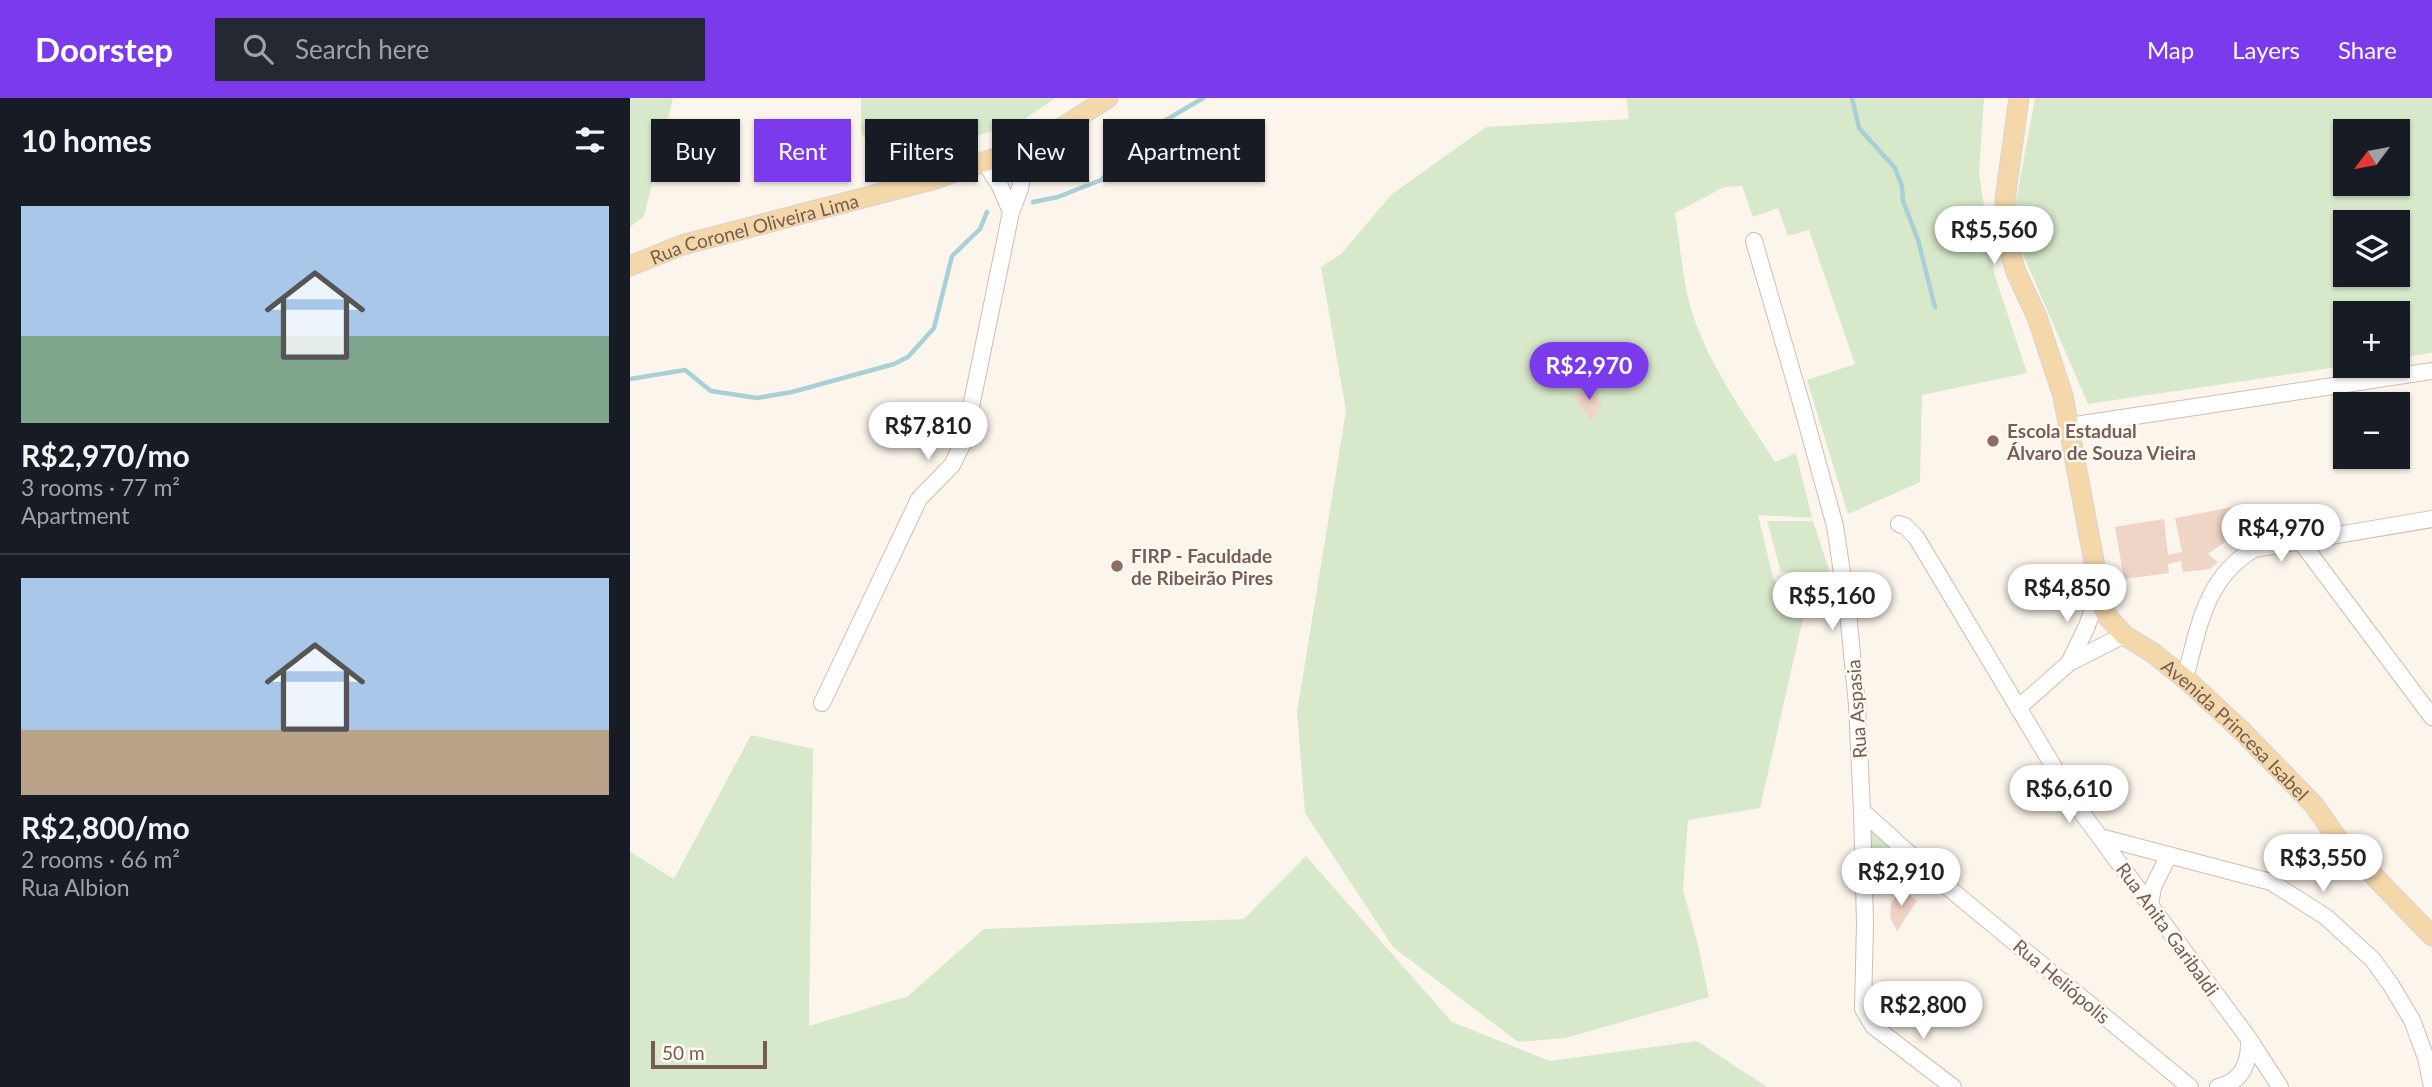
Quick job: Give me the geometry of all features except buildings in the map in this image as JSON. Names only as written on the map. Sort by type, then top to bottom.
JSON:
[{"type":"main road","name":"Rua Coronel Oliveira Lima","points":[[1075,119],[1108,98]]},
{"type":"main road","name":"Avenida Princesa Isabel","points":[[2019,98],[2005,199],[2006,237],[2016,272],[2037,317],[2063,396],[2096,572],[2097,597],[2106,616],[2123,635],[2153,653],[2185,678],[2242,731],[2305,796],[2337,838],[2432,936]]},
{"type":"main road","name":"Rua Coronel Oliveira Lima","points":[[630,265],[682,245],[932,180],[992,158]]},
{"type":"street","points":[[984,161],[1009,206]]},
{"type":"street","points":[[822,703],[919,499],[952,464],[964,440],[1009,206],[1020,189],[1021,182]]},
{"type":"street","name":"Rua Aspasia","points":[[1754,241],[1835,526],[1848,612],[1857,705],[1862,811],[1865,923],[1862,1002],[1868,1019],[1879,1031],[1953,1087]]},
{"type":"street","points":[[2069,426],[2432,371]]},
{"type":"street","points":[[2185,678],[2200,623],[2220,578],[2239,558],[2254,549],[2432,519]]},
{"type":"street","name":"Rua Anita Garibaldi","points":[[1899,524],[1916,537],[2056,773],[2280,1087]]},
{"type":"street","points":[[2301,542],[2432,717]]},
{"type":"street","points":[[2069,663],[2087,626],[2097,597]]},
{"type":"street","points":[[2018,708],[2069,663],[2123,635]]},
{"type":"street","name":"Rua Heliópolis","points":[[1862,811],[1933,875],[2190,1087]]},
{"type":"street","points":[[2100,837],[2271,882],[2326,917],[2372,960],[2412,1020],[2426,1058],[2432,1086]]},
{"type":"street","points":[[2150,905],[2153,887],[2169,855]]},
{"type":"street","points":[[1864,869],[1892,869],[1933,875]]},
{"type":"street","points":[[2218,1087],[2239,1078],[2250,1054],[2249,1040]]},
{"type":"green space","points":[[630,98],[673,98],[668,119],[651,119],[652,182],[644,216],[630,227]]},
{"type":"green space","points":[[861,98],[1056,98],[1024,119],[992,119],[992,131],[978,135],[978,119],[865,119],[865,138],[861,134]]},
{"type":"green space","points":[[1626,98],[1984,98],[1979,173],[1995,276],[2027,373],[1922,395],[1920,482],[1848,514],[1807,380],[1855,364],[1809,230],[1788,236],[1778,208],[1753,217],[1742,186],[1724,187],[1675,213],[1689,303],[1709,353],[1775,462],[1796,453],[1812,518],[1758,515],[1774,581],[1810,588],[1760,808],[1688,820],[1683,889],[1709,997],[1566,1038],[1518,1042],[1393,947],[1305,813],[1297,712],[1346,411],[1321,267],[1341,254],[1392,194],[1486,127],[1629,119]]},
{"type":"green space","points":[[2035,98],[2432,98],[2432,353],[2410,356],[2410,301],[2333,301],[2333,368],[2088,404],[2011,227]]},
{"type":"green space","points":[[1767,521],[1813,521],[1831,576],[1781,572]]},
{"type":"green space","points":[[751,735],[813,749],[809,1026],[908,996],[984,929],[1244,919],[1306,856],[1452,1022],[1550,1061],[1697,1041],[1767,1087],[630,1087],[630,852],[674,879]]},
{"type":"green space","points":[[1866,827],[1894,842],[1920,870],[1868,864]]},
{"type":"waterway","points":[[1033,202],[1058,197],[1101,180],[1161,123],[1203,98]]},
{"type":"waterway","points":[[1852,98],[1859,128],[1895,168],[1902,186],[1903,201],[1918,240],[1935,307]]},
{"type":"waterway","points":[[630,379],[685,370],[711,391],[757,398],[792,392],[894,364],[908,357],[934,328],[952,256],[980,229],[987,212]]},
{"type":"place","name":"Escola Estadual Álvaro de Souza Vieira","points":[[1993,441]]},
{"type":"place","name":"FIRP - Faculdade de Ribeirão Pires","points":[[1117,566]]}]
